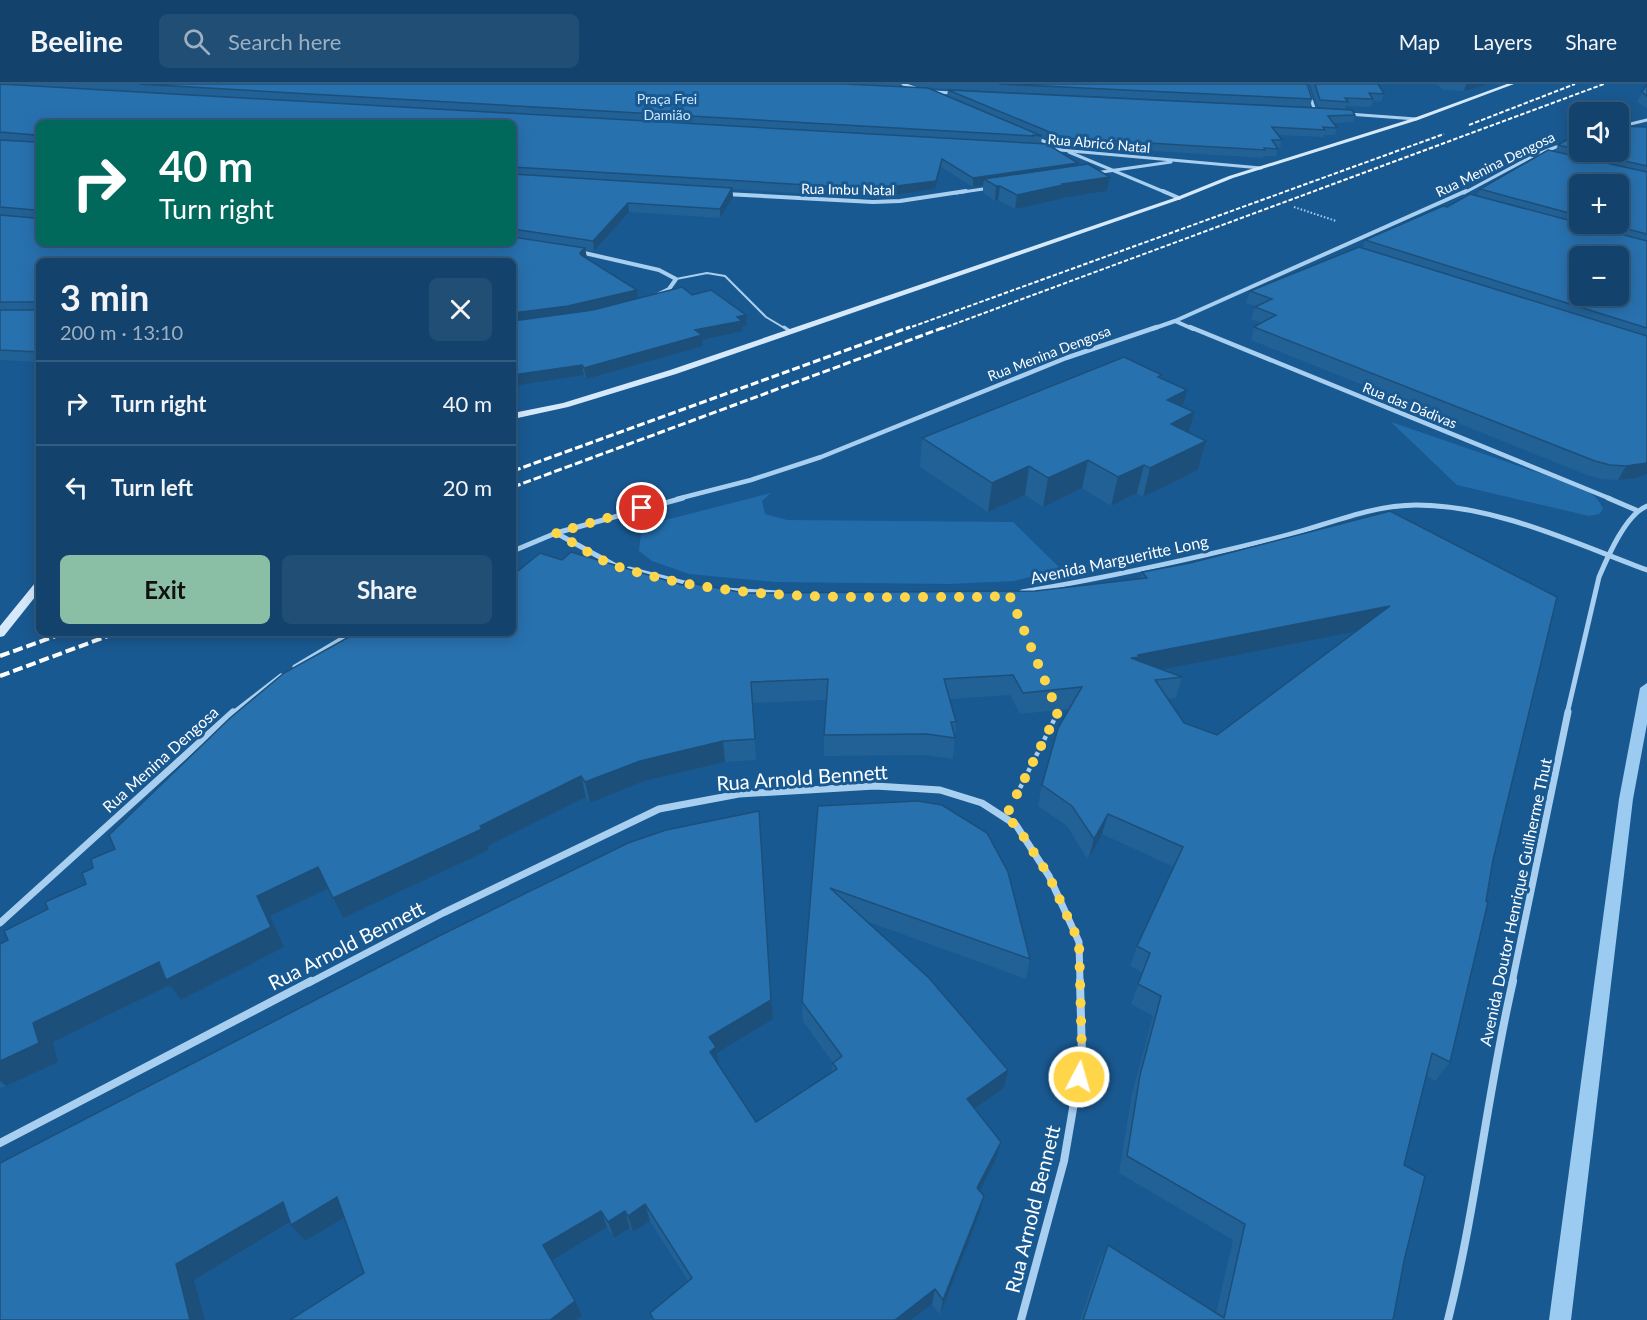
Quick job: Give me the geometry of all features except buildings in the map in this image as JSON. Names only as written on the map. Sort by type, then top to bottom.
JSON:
[{"type":"street","points":[[903,84],[936,96]]},
{"type":"street","points":[[1306,84],[1315,111]]},
{"type":"street","points":[[516,415],[565,405],[630,386],[1179,198],[1231,177],[1416,119],[1512,84]]},
{"type":"street","points":[[902,91],[960,93]]},
{"type":"street","points":[[1338,113],[1416,119]]},
{"type":"street","points":[[1629,125],[1647,120]]},
{"type":"street","points":[[1032,137],[1179,198]]},
{"type":"street","name":"Rua Menina Dengosa","points":[[516,550],[556,533],[751,480],[900,428],[1066,358],[1175,321],[1339,249],[1371,232],[1454,198],[1535,155],[1569,142]]},
{"type":"street","name":"Rua Abricó Natal","points":[[1041,149],[1261,168]]},
{"type":"street","points":[[1535,155],[1546,157]]},
{"type":"street","points":[[1087,174],[1181,160]]},
{"type":"street","name":"Rua Imbu Natal","points":[[722,194],[873,202],[900,201],[993,188]]},
{"type":"street","points":[[1454,198],[1466,201]]},
{"type":"street","points":[[1339,249],[1351,252]]},
{"type":"street","points":[[574,251],[660,270],[676,279],[669,290],[653,297]]},
{"type":"street","name":"Rua das Dádivas","points":[[1175,321],[1289,370],[1582,486],[1636,510]]},
{"type":"street","name":"Avenida Margueritte Long","points":[[1020,593],[1064,586],[1238,547],[1376,511],[1415,505],[1450,507],[1509,522],[1647,570]]},
{"type":"street","points":[[1636,510],[1647,506]]},
{"type":"street","name":"Avenida Doutor Henrique Guilherme Thut","points":[[1448,1320],[1461,1269],[1499,1041],[1531,900],[1563,731],[1599,577],[1608,556],[1636,510]]},
{"type":"street","points":[[556,533],[614,565],[697,586]]},
{"type":"street","points":[[0,633],[36,589]]},
{"type":"street","points":[[717,589],[785,594]]},
{"type":"street","name":"Rua Menina Dengosa","points":[[0,923],[252,696],[347,636]]},
{"type":"street","name":"Rua Arnold Bennett","points":[[0,1143],[443,914],[659,809],[739,794],[874,786],[940,790],[982,803],[1016,825],[1049,876],[1079,942],[1082,1056],[1064,1161],[1021,1320]]},
{"type":"lane","points":[[676,279],[707,273],[725,276],[766,317],[790,331]]},
{"type":"path","points":[[1294,207],[1371,232]]},
{"type":"path","points":[[1005,818],[1058,712],[1053,702]]},
{"type":"shaded area","points":[[1391,422],[1571,484],[1594,496],[1603,509],[1599,514],[1589,516],[1457,485]]},
{"type":"shaded area","points":[[771,493],[762,501],[765,514],[787,520],[1013,522],[1061,569],[1014,581],[949,584],[774,582],[689,574],[652,561],[639,551],[641,533],[654,523]]},
{"type":"waterway","points":[[1560,1320],[1626,799],[1647,688]]},
{"type":"railway","points":[[1469,125],[1575,84]]},
{"type":"railway","points":[[941,329],[1604,84]]},
{"type":"railway","points":[[906,329],[1444,134]]},
{"type":"railway","points":[[516,470],[910,327]]},
{"type":"railway","points":[[516,486],[945,327]]},
{"type":"railway","points":[[0,656],[56,636]]},
{"type":"railway","points":[[0,676],[108,636]]},
{"type":"route","points":[[642,508],[556,533],[614,565],[686,584],[737,591],[856,597],[992,597],[1009,594],[1058,712],[1005,818],[1016,825],[1049,876],[1079,942],[1082,1056],[1079,1077]]},
{"type":"park label","name":"Praça Frei Damião","points":[[667,106]]}]
